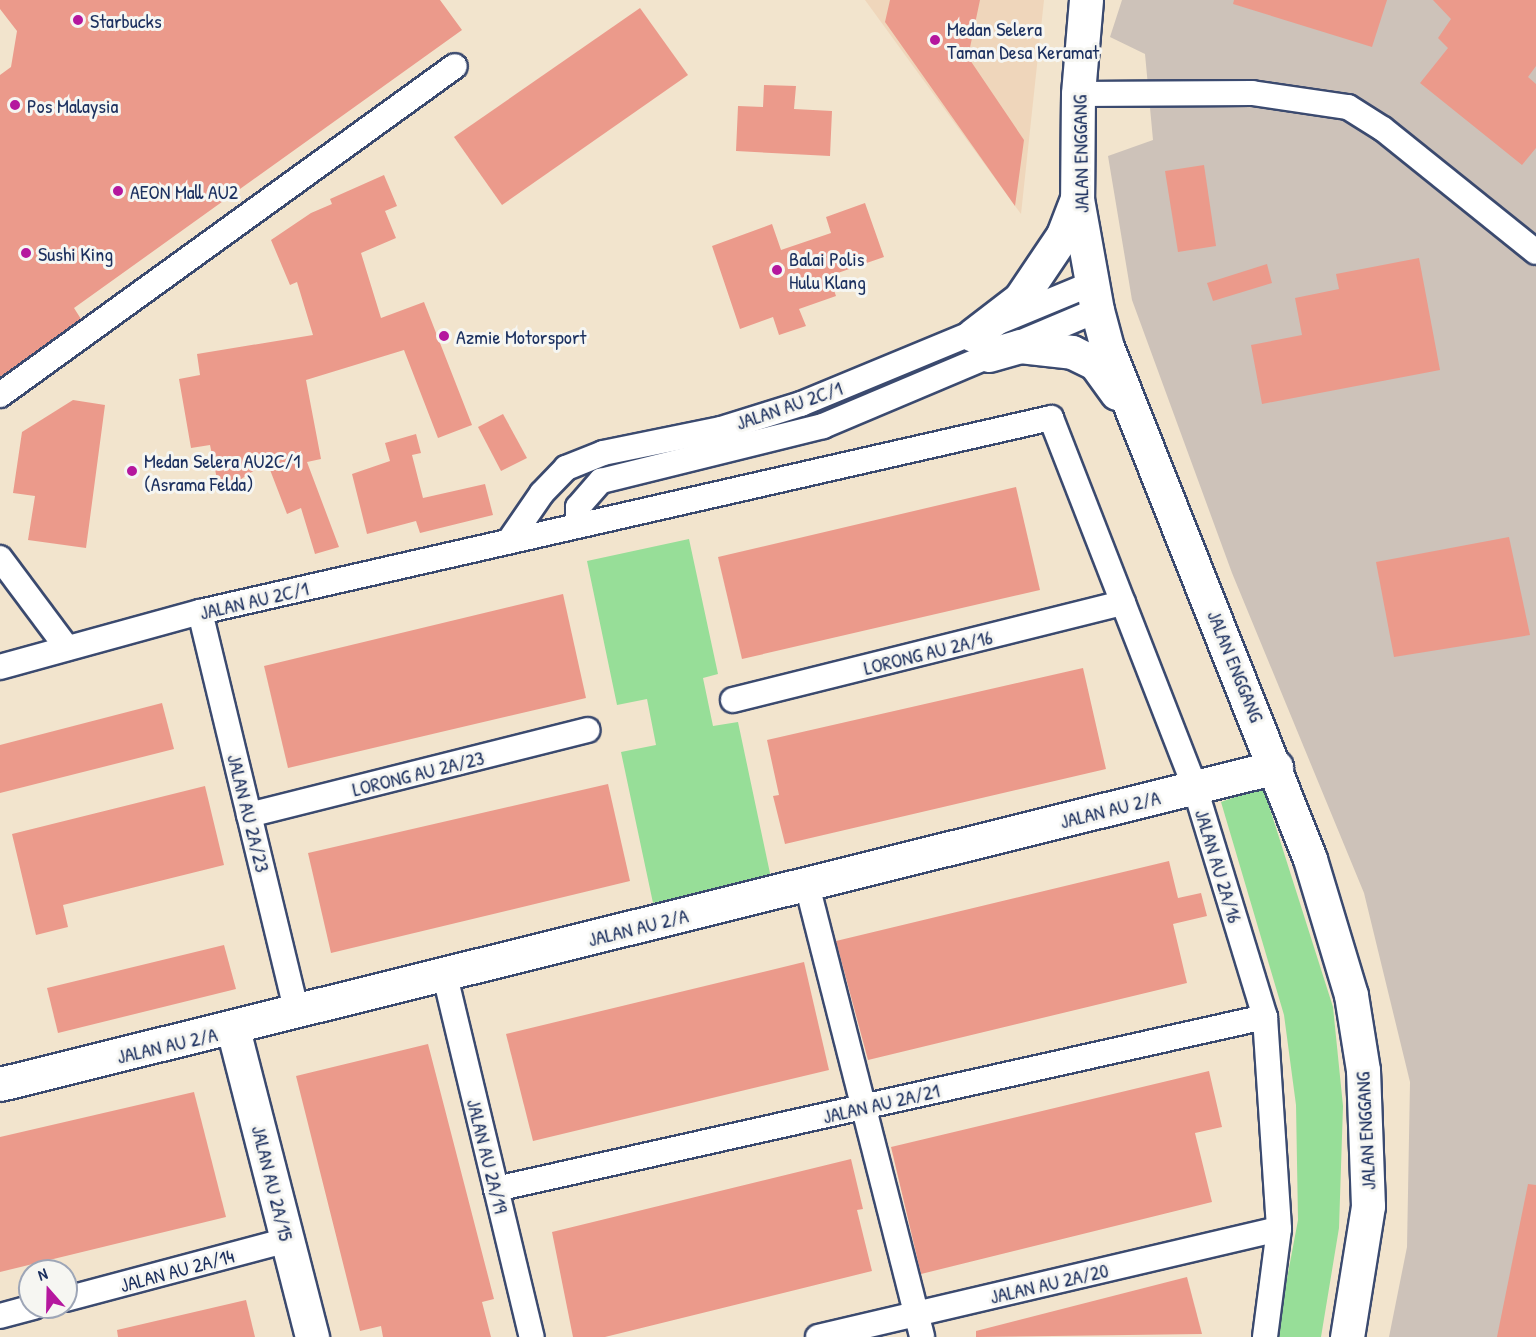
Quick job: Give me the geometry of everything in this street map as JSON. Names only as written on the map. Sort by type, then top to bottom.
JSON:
[{"type":"main road","name":"JALAN ENGGANG","points":[[1086,0],[1078,94],[1077,199],[1093,297],[1107,347],[1140,424],[1276,768],[1335,940],[1351,995],[1363,1070],[1368,1206],[1347,1337]]},
{"type":"main road","points":[[981,345],[1020,299],[1063,235],[1077,199]]},
{"type":"main road","points":[[981,345],[1020,345],[1072,352],[1095,363],[1140,424]]},
{"type":"main road","name":"JALAN AU 2/A","points":[[2,1076],[233,1029],[1276,768]]},
{"type":"main road","name":"JALAN AU 2A/15","points":[[233,1029],[312,1337]]},
{"type":"street","points":[[0,395],[455,66]]},
{"type":"street","points":[[1078,94],[1251,93],[1348,107],[1383,129],[1536,252]]},
{"type":"street","name":"JALAN AU 2C/1","points":[[578,525],[578,507],[601,481],[823,426],[981,345],[1093,297]]},
{"type":"street","name":"JALAN AU 2C/1","points":[[510,541],[542,493],[567,468],[603,453],[721,429],[981,345]]},
{"type":"street","name":"JALAN AU 2C/1","points":[[0,668],[201,612],[1051,418]]},
{"type":"street","name":"JALAN AU 2A/16","points":[[1051,418],[1195,788],[1265,1017],[1279,1229],[1265,1337]]},
{"type":"street","points":[[0,558],[67,648]]},
{"type":"street","name":"LORONG AU 2A/16","points":[[733,700],[1123,603]]},
{"type":"street","name":"JALAN AU 2A/23","points":[[201,612],[297,1013]]},
{"type":"street","name":"LORONG AU 2A/23","points":[[249,815],[587,730]]},
{"type":"street","points":[[807,885],[922,1337]]},
{"type":"street","name":"JALAN AU 2A/19","points":[[445,976],[532,1337]]},
{"type":"street","name":"JALAN AU 2A/21","points":[[496,1189],[1265,1017]]},
{"type":"street","name":"JALAN AU 2A/20","points":[[818,1337],[1279,1229]]},
{"type":"street","name":"JALAN AU 2A/14","points":[[78,1296],[288,1240]]},
{"type":"street","points":[[0,1316],[18,1311]]},
{"type":"shaded area","points":[[865,0],[1044,0],[1021,214]]},
{"type":"shaded area","points":[[1122,0],[1536,0],[1536,1337],[1389,1337],[1407,1247],[1410,1082],[1364,893],[1232,573],[1132,300],[1108,156],[1153,140],[1145,54],[1110,37]]},
{"type":"green space","points":[[689,539],[718,674],[703,678],[713,726],[738,722],[771,878],[653,903],[621,752],[656,745],[647,699],[617,705],[587,561]]},
{"type":"green space","points":[[1263,787],[1333,1007],[1343,1106],[1339,1228],[1321,1337],[1276,1337],[1298,1220],[1296,1105],[1284,1015],[1221,802]]},
{"type":"building","name":"AEON Mall AU2","points":[[0,0],[440,0],[462,30],[74,308],[81,319],[0,377],[0,75],[11,67],[17,31],[0,9]]},
{"type":"building","points":[[890,0],[980,0],[968,57],[1024,140],[1015,206],[885,22]]},
{"type":"building","points":[[1234,0],[1387,0],[1372,47],[1233,4]]},
{"type":"building","points":[[1433,0],[1536,0],[1536,66],[1528,77],[1536,84],[1536,148],[1522,165],[1420,83],[1448,48],[1438,38],[1451,19]]},
{"type":"building","points":[[640,8],[688,75],[502,205],[454,137]]},
{"type":"building","points":[[764,85],[796,86],[794,109],[832,111],[830,156],[736,151],[738,106],[763,107]]},
{"type":"building","points":[[1204,165],[1216,246],[1178,252],[1165,171]]},
{"type":"building","points":[[384,175],[397,206],[385,211],[396,238],[361,253],[381,318],[424,302],[472,425],[438,438],[404,350],[306,380],[321,459],[307,462],[339,547],[315,554],[301,508],[287,514],[267,462],[229,487],[217,479],[210,445],[191,448],[179,379],[200,375],[197,354],[313,335],[297,282],[290,285],[271,240],[311,213],[332,204],[330,199]]},
{"type":"building","points":[[865,203],[884,257],[829,276],[836,296],[799,309],[806,326],[779,335],[773,317],[740,329],[712,246],[772,224],[781,250],[831,233],[826,217]]},
{"type":"building","points":[[1419,258],[1440,370],[1262,404],[1251,345],[1302,335],[1295,298],[1339,289],[1336,274]]},
{"type":"building","points":[[1267,264],[1272,283],[1213,301],[1207,283]]},
{"type":"building","points":[[73,400],[105,405],[86,548],[28,540],[35,496],[13,493],[22,432]]},
{"type":"building","points":[[503,414],[527,458],[501,471],[478,427]]},
{"type":"building","points":[[416,434],[421,453],[412,455],[423,498],[485,484],[493,515],[420,533],[416,521],[367,534],[352,474],[390,461],[385,443]]},
{"type":"building","points":[[1016,487],[1040,590],[742,659],[718,557]]},
{"type":"building","points":[[1509,537],[1530,635],[1394,657],[1376,562]]},
{"type":"building","points":[[563,594],[586,698],[288,768],[264,666]]},
{"type":"building","points":[[1083,668],[1106,769],[785,844],[773,796],[779,795],[767,740]]},
{"type":"building","points":[[162,703],[174,749],[0,793],[0,745]]},
{"type":"building","points":[[608,784],[630,881],[331,953],[308,853]]},
{"type":"building","points":[[205,786],[224,865],[63,905],[68,927],[36,935],[12,834]]},
{"type":"building","points":[[1169,861],[1178,898],[1201,893],[1207,916],[1173,924],[1187,983],[868,1060],[836,941]]},
{"type":"building","points":[[224,945],[236,989],[58,1033],[47,988]]},
{"type":"building","points":[[804,962],[829,1070],[533,1141],[506,1034]]},
{"type":"building","points":[[428,1044],[494,1299],[482,1302],[491,1337],[383,1337],[381,1326],[360,1331],[296,1076]]},
{"type":"building","points":[[1209,1071],[1222,1127],[1195,1133],[1212,1202],[921,1274],[891,1147]]},
{"type":"building","points":[[194,1092],[226,1217],[53,1259],[18,1259],[18,1268],[0,1272],[0,1137]]},
{"type":"building","points":[[851,1159],[863,1209],[857,1210],[872,1271],[605,1337],[573,1337],[552,1232]]},
{"type":"building","points":[[1528,1184],[1536,1185],[1536,1337],[1497,1337]]},
{"type":"building","points":[[1187,1277],[1202,1334],[976,1337],[976,1331]]},
{"type":"building","points":[[246,1300],[255,1337],[118,1337],[117,1330]]},
{"type":"place","name":"Starbucks","points":[[78,20]]},
{"type":"place","name":"Medan Selera Taman Desa Keramat","points":[[935,40]]},
{"type":"place","name":"Pos Malaysia","points":[[15,105]]},
{"type":"place","name":"AEON Mall AU2","points":[[118,191]]},
{"type":"place","name":"Sushi King","points":[[26,253]]},
{"type":"place","name":"Balai Polis Hulu Klang","points":[[777,270]]},
{"type":"place","name":"Azmie Motorsport","points":[[444,336]]},
{"type":"place","name":"Medan Selera AU2C/1 (Asrama Felda)","points":[[132,471]]}]
